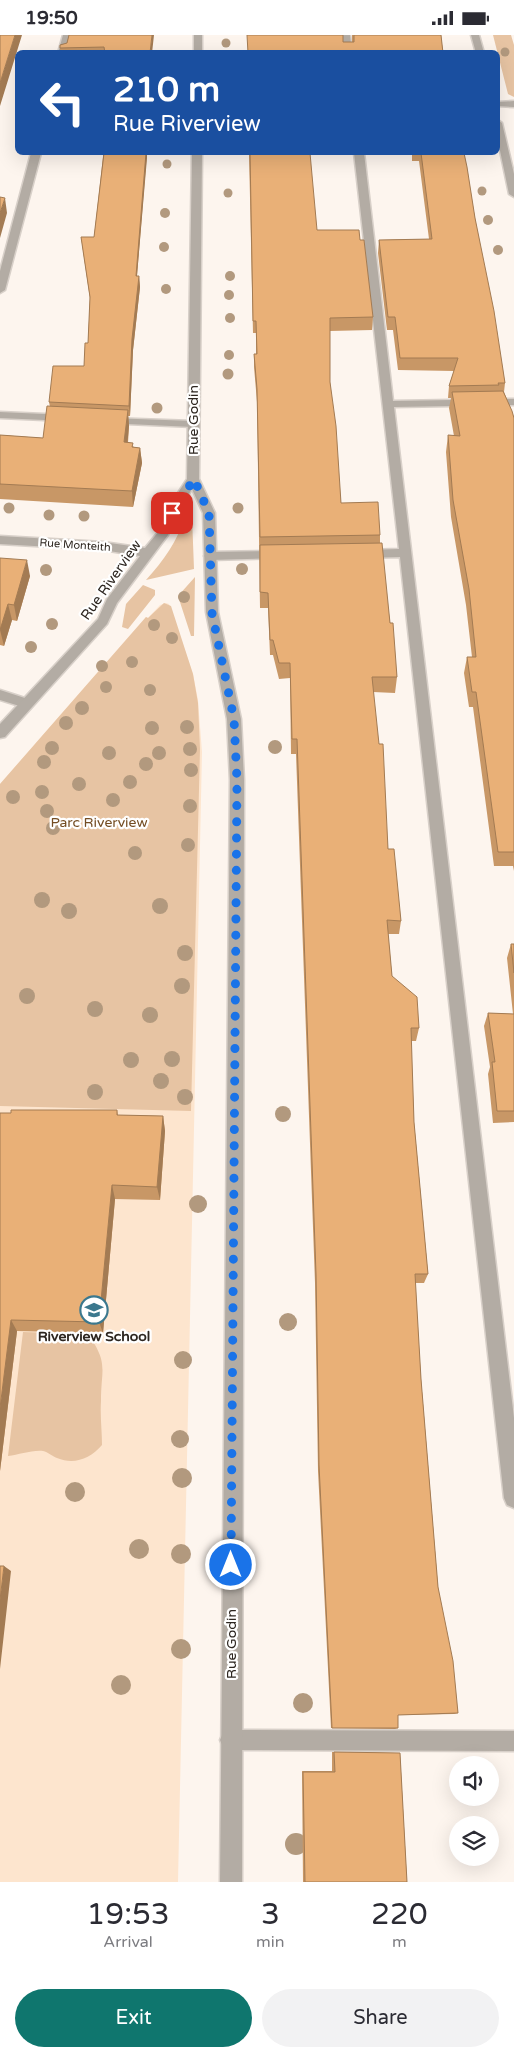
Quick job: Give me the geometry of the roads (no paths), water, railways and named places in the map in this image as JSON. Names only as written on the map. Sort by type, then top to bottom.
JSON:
[{"type":"street","points":[[63,50],[67,35]]},
{"type":"street","points":[[198,35],[198,50]]},
{"type":"street","points":[[346,35],[348,50]]},
{"type":"street","points":[[475,35],[479,50]]},
{"type":"street","points":[[500,105],[514,104]]},
{"type":"street","points":[[500,132],[514,194]]},
{"type":"street","points":[[0,290],[35,155]]},
{"type":"street","name":"Rue Godin","points":[[197,155],[193,424],[194,479],[209,513],[212,613],[234,719],[237,780],[230,1882]]},
{"type":"street","points":[[359,155],[514,1498]]},
{"type":"street","points":[[387,404],[514,402]]},
{"type":"street","points":[[0,415],[76,419]]},
{"type":"street","points":[[95,420],[193,424]]},
{"type":"street","name":"Rue Riverview","points":[[0,733],[103,621],[111,603],[164,532],[174,509],[194,479]]},
{"type":"street","name":"Rue Monteith","points":[[0,540],[111,547],[149,553]]},
{"type":"street","points":[[356,554],[406,553]]},
{"type":"street","points":[[210,556],[288,555]]},
{"type":"street","points":[[0,695],[26,703]]},
{"type":"street","points":[[230,1740],[514,1741]]},
{"type":"place","name":"Riverview School","points":[[94,1310]]},
{"type":"park label","name":"Parc Riverview","points":[[99,822]]}]
